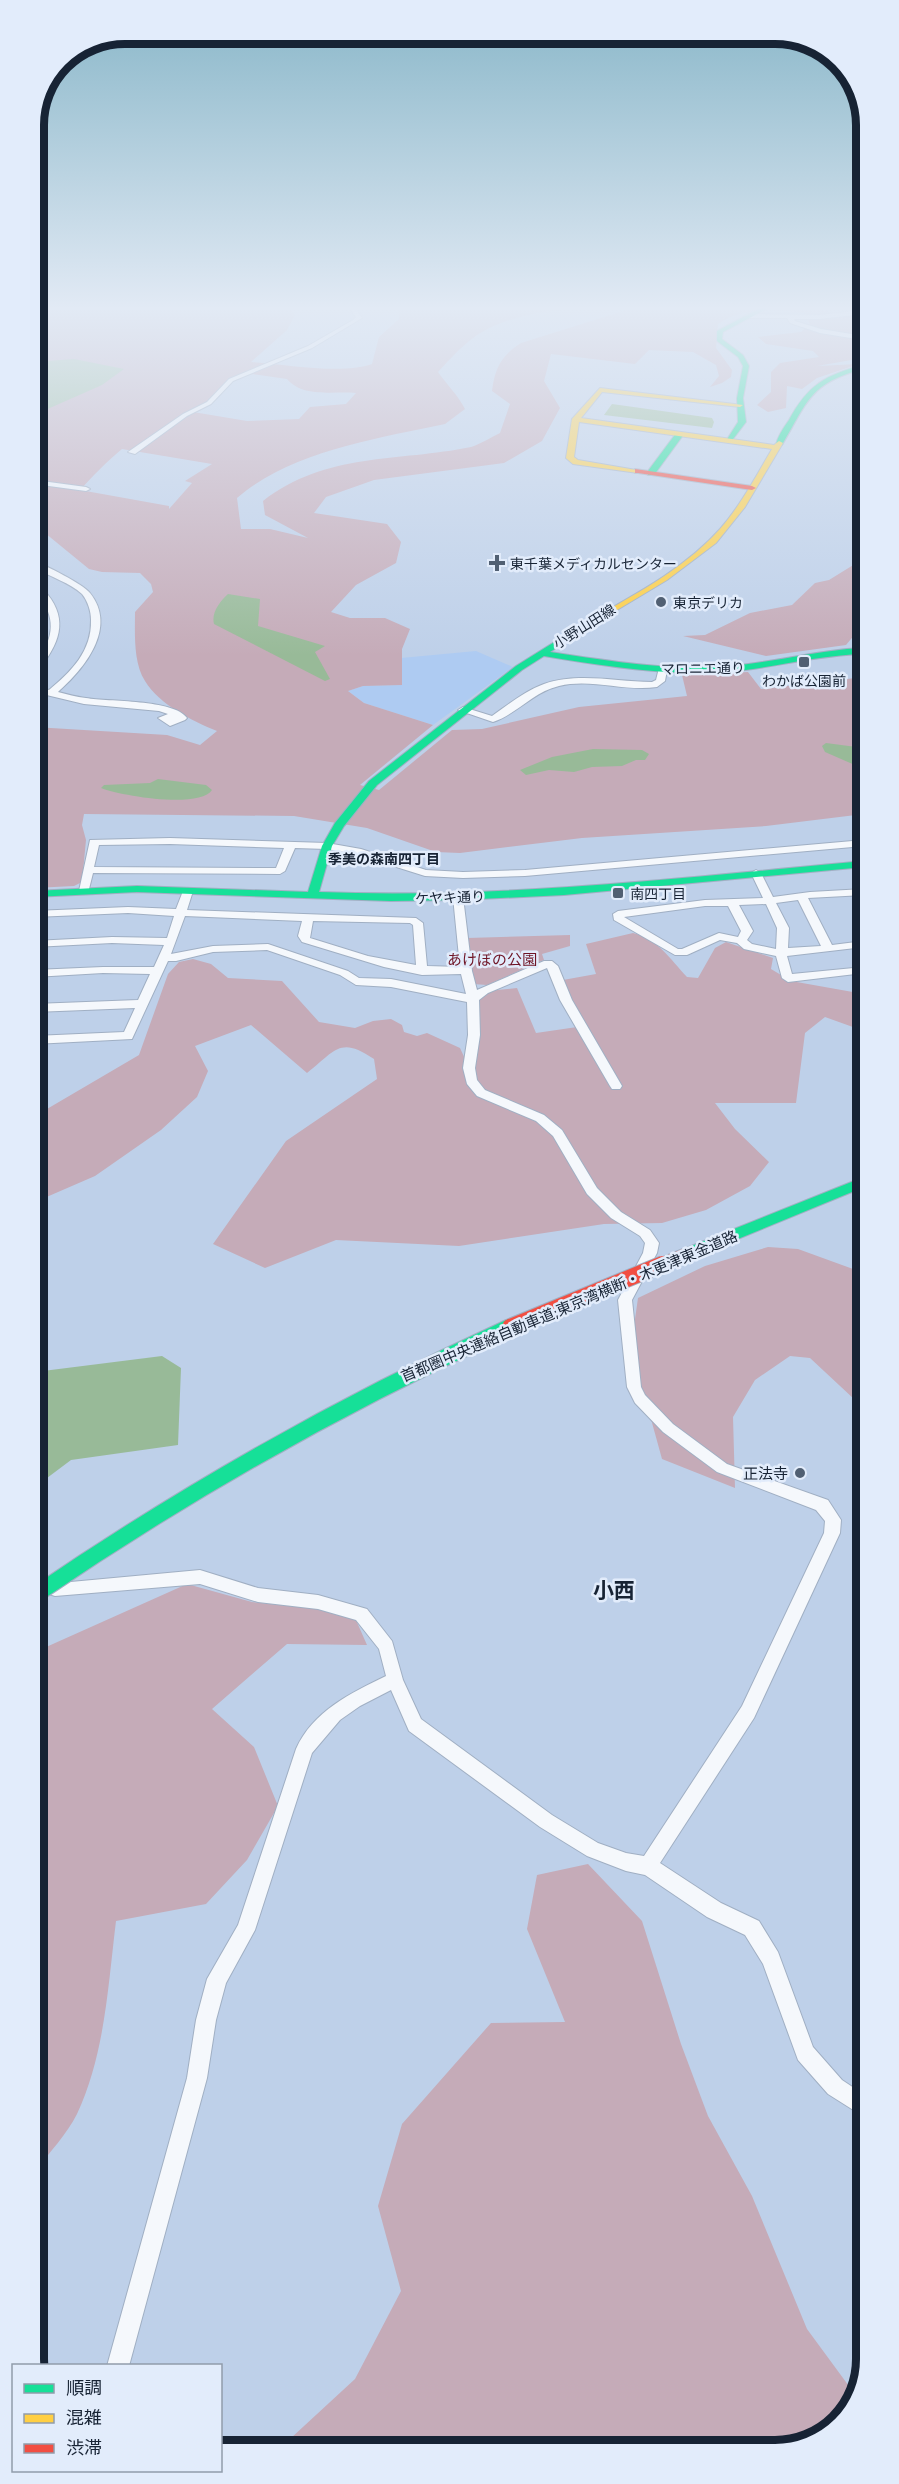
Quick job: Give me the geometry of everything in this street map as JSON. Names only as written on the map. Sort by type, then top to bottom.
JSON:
[{"type":"main road","points":[[576,424],[572,461],[752,488]]},
{"type":"main road","points":[[610,424],[776,447]]},
{"type":"main road","points":[[730,441],[741,424]]},
{"type":"main road","name":"小野山田線","points":[[312,896],[327,846],[339,825],[373,783],[463,711],[542,653],[700,552],[724,530],[790,424]]},
{"type":"main road","points":[[651,473],[680,434]]},
{"type":"main road","name":"マロニエ通り","points":[[542,653],[662,670],[728,669],[826,652],[856,651]]},
{"type":"main road","name":"ケヤキ通り","points":[[44,893],[188,891],[312,896],[458,897],[564,892],[856,865]]},
{"type":"main road","name":"首都圏中央連絡自動車道;東京湾横断・木更津東金道路","points":[[44,1587],[204,1483],[326,1415],[488,1336],[856,1185]]},
{"type":"street","points":[[132,452],[172,424]]},
{"type":"street","points":[[44,483],[86,489]]},
{"type":"street","points":[[44,569],[85,592],[92,602],[96,624],[92,646],[85,658],[51,693]]},
{"type":"street","points":[[44,595],[52,603],[58,628],[44,656]]},
{"type":"street","points":[[463,711],[493,719],[537,690],[559,682],[654,685],[660,681],[662,670]]},
{"type":"street","points":[[44,691],[93,702],[171,713]]},
{"type":"street","points":[[84,891],[94,843],[327,846],[357,851],[425,873],[463,875],[525,873],[856,844]]},
{"type":"street","points":[[88,870],[280,872],[291,844]]},
{"type":"street","points":[[756,873],[783,928],[781,963],[788,978],[856,971]]},
{"type":"street","points":[[44,1040],[128,1036],[171,942],[188,891]]},
{"type":"street","points":[[856,893],[622,912],[617,916],[619,920],[645,932],[675,952],[683,953],[719,936],[741,941],[748,947],[780,952],[856,945]]},
{"type":"street","points":[[801,896],[811,908],[818,931],[828,948]]},
{"type":"street","points":[[458,897],[466,971],[473,999],[474,1035],[469,1068],[471,1081],[481,1092],[540,1118],[558,1132],[592,1191],[616,1215],[645,1233],[652,1243],[650,1253],[625,1300],[634,1387],[640,1399],[668,1428],[722,1468],[822,1505],[833,1520],[832,1533],[748,1712],[648,1866]]},
{"type":"street","points":[[732,903],[747,931],[741,941]]},
{"type":"street","points":[[44,914],[128,910],[412,920],[418,923],[422,971]]},
{"type":"street","points":[[308,918],[304,936],[306,940],[363,961],[422,971],[466,971]]},
{"type":"street","points":[[44,943],[112,940],[171,942]]},
{"type":"street","points":[[163,957],[176,958],[213,949],[268,947],[344,973],[356,981],[391,983],[473,999]]},
{"type":"street","points":[[473,999],[484,990],[548,963],[552,966],[566,1000],[616,1086]]},
{"type":"street","points":[[44,973],[103,970],[156,971]]},
{"type":"street","points":[[44,1008],[142,1004]]},
{"type":"street","points":[[44,1592],[200,1577],[258,1595],[318,1602],[361,1614],[386,1646],[395,1680],[416,1725],[536,1814],[593,1850],[626,1862],[648,1866],[714,1910],[752,1928],[771,1959],[805,2053],[835,2087],[856,2101]]},
{"type":"street","points":[[119,2364],[197,2078],[206,2020],[217,1979],[246,1930],[305,1749],[322,1724],[343,1705],[395,1680]]},
{"type":"shaded area","points":[[678,424],[713,424],[712,428]]},
{"type":"shaded area","points":[[228,594],[260,599],[258,626],[325,646],[315,652],[330,679],[325,681],[214,624],[217,608]]},
{"type":"shaded area","points":[[476,651],[513,667],[433,725],[364,703],[348,691],[363,686],[402,685],[401,658]]},
{"type":"shaded area","points":[[826,743],[856,747],[856,766],[825,752],[822,746]]},
{"type":"shaded area","points":[[593,749],[642,750],[649,754],[645,760],[636,760],[622,766],[592,767],[574,772],[549,770],[526,775],[520,770],[552,757]]},
{"type":"shaded area","points":[[158,779],[206,785],[212,790],[205,796],[177,800],[142,797],[101,788],[104,785],[150,783]]},
{"type":"shaded area","points":[[162,1356],[181,1368],[178,1445],[71,1460],[44,1480],[44,1371]]},
{"type":"green space","points":[[44,424],[445,424],[335,449],[309,458],[259,482],[237,498],[241,529],[270,529],[308,538],[265,515],[263,501],[287,485],[337,466],[471,447],[500,433],[503,424],[551,424],[542,441],[504,463],[374,480],[326,497],[314,513],[387,524],[401,542],[396,563],[356,585],[331,612],[350,618],[385,618],[410,629],[402,649],[402,685],[363,686],[348,691],[364,703],[433,725],[360,785],[379,790],[452,730],[482,729],[579,707],[687,696],[682,675],[748,672],[761,689],[856,678],[856,815],[766,826],[582,838],[460,853],[436,852],[367,828],[294,816],[84,814],[82,825],[86,840],[82,882],[74,886],[44,888],[44,728],[167,735],[200,745],[217,731],[168,705],[151,690],[141,673],[136,647],[135,612],[153,592],[151,584],[140,573],[102,572],[89,569],[44,532]],"holes":[[[122,449],[212,464],[185,481],[192,483],[169,509],[169,506],[80,490]]]},
{"type":"green space","points":[[856,563],[856,633],[846,645],[766,656],[683,636],[705,635],[750,613],[792,605],[815,583],[829,580]]},
{"type":"green space","points":[[633,933],[656,945],[687,977],[698,978],[715,948],[726,942],[773,958],[771,969],[791,981],[856,993],[856,1028],[825,1017],[805,1033],[796,1103],[715,1103],[735,1129],[769,1162],[750,1186],[706,1210],[662,1223],[604,1224],[459,1246],[336,1240],[265,1268],[213,1244],[286,1141],[377,1079],[374,1059],[363,1052],[346,1047],[332,1052],[307,1073],[251,1025],[195,1046],[208,1071],[197,1097],[161,1130],[95,1176],[44,1198],[44,1111],[139,1055],[168,974],[179,962],[193,959],[211,964],[228,978],[282,981],[319,1022],[355,1028],[373,1021],[391,1019],[402,1025],[404,1032],[417,1036],[427,1033],[460,1048],[471,1072],[475,1004],[487,991],[517,988],[536,1033],[584,1026],[563,980],[596,974],[586,944]]},
{"type":"green space","name":"あけぼの公園","points":[[570,935],[570,946],[542,954],[544,960],[487,985],[473,984],[467,938]]},
{"type":"green space","points":[[768,1247],[798,1249],[856,1270],[856,1397],[854,1399],[810,1358],[790,1356],[755,1380],[733,1417],[735,1488],[662,1459],[646,1401],[628,1368],[638,1298],[705,1266]]},
{"type":"green space","points":[[187,1584],[252,1602],[318,1609],[356,1620],[367,1645],[287,1644],[212,1709],[254,1747],[278,1806],[247,1860],[206,1904],[116,1921],[108,1995],[94,2068],[77,2114],[44,2160],[44,1648]]},
{"type":"green space","points":[[588,1864],[642,1921],[681,2044],[708,2116],[752,2196],[807,2329],[850,2388],[839,2409],[819,2427],[805,2434],[785,2440],[289,2440],[355,2379],[401,2291],[378,2206],[402,2124],[491,2023],[565,2022],[527,1929],[537,1875]]},
{"type":"traffic: fast","points":[[730,441],[741,424]]},
{"type":"traffic: fast","points":[[779,443],[790,424]]},
{"type":"traffic: fast","points":[[651,473],[680,434]]},
{"type":"traffic: fast","points":[[312,896],[327,846],[339,825],[373,783],[519,668],[572,634]]},
{"type":"traffic: fast","points":[[542,653],[635,667],[705,670],[745,667],[830,653],[856,651]]},
{"type":"traffic: fast","points":[[44,894],[137,889],[391,898],[458,897],[564,892],[856,865]]},
{"type":"traffic: fast","points":[[689,1253],[856,1185]]},
{"type":"traffic: fast","points":[[44,1589],[149,1519],[266,1449],[386,1385],[510,1327]]},
{"type":"traffic: slow","points":[[575,424],[570,458],[576,462],[638,471]]},
{"type":"traffic: slow","points":[[611,424],[776,447]]},
{"type":"traffic: slow","points":[[572,634],[664,579],[713,541],[741,507],[779,443]]},
{"type":"traffic: jam","points":[[638,471],[752,488]]},
{"type":"traffic: jam","points":[[510,1327],[689,1253]]},
{"type":"place","name":"東千葉メディカルセンター","points":[[497,563]]},
{"type":"place","name":"東京デリカ","points":[[661,602]]},
{"type":"place","name":"わかば公園前","points":[[804,662]]},
{"type":"place","name":"南四丁目","points":[[618,893]]},
{"type":"place","name":"正法寺","points":[[800,1473]]},
{"type":"district","name":"季美の森南四丁目","points":[[384,858]]},
{"type":"district","name":"小西","points":[[614,1590]]}]
